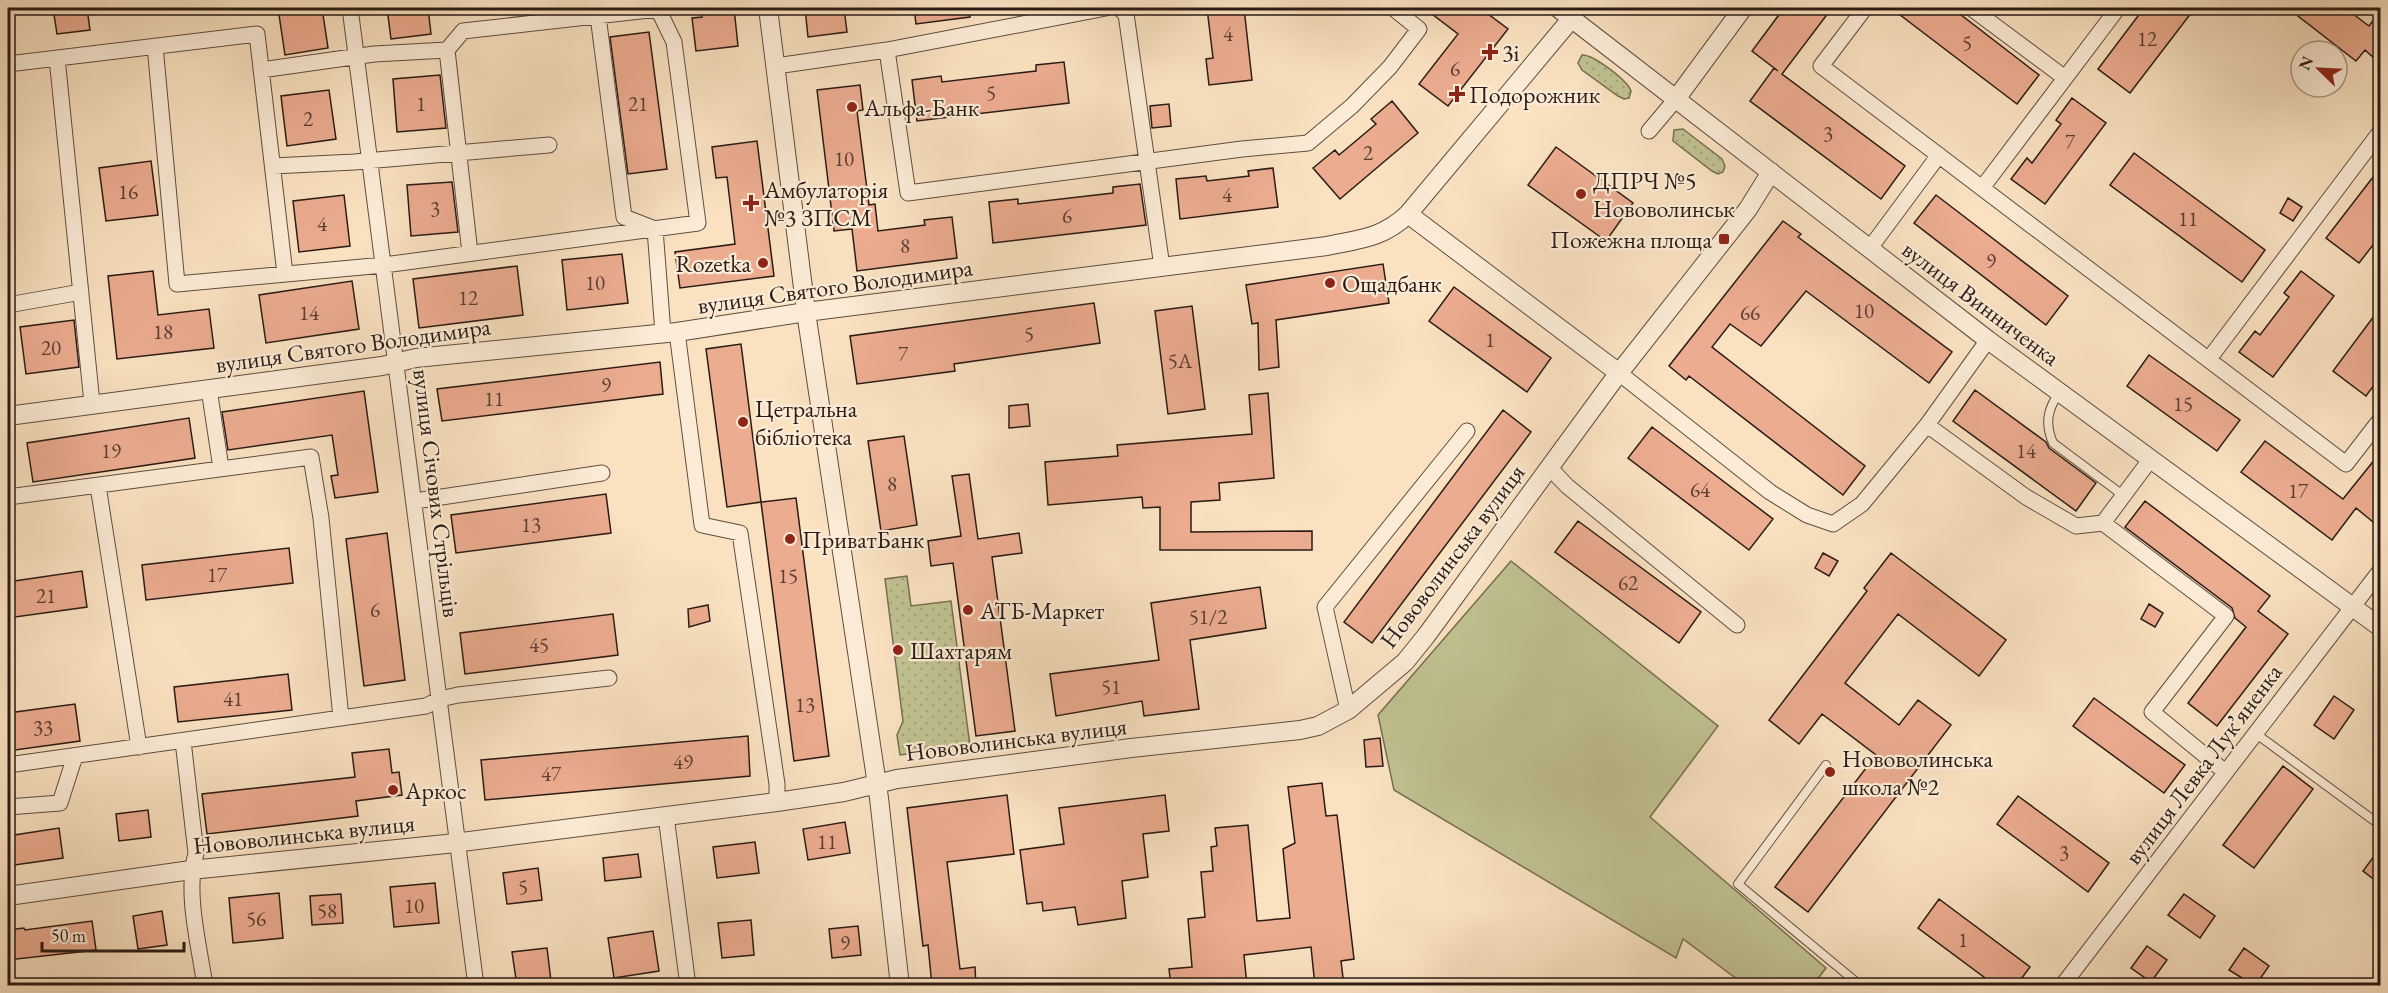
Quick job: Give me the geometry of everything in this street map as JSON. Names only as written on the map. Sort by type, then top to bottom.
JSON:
[{"type":"street","name":"вулиця Січових Стрільців","points":[[350,8],[476,986]]},
{"type":"street","points":[[768,8],[806,312],[876,783],[900,986]]},
{"type":"street","points":[[776,66],[887,50],[1106,8]]},
{"type":"street","points":[[1119,8],[1126,14],[1162,267]]},
{"type":"street","points":[[887,50],[908,193],[1308,143],[1352,106],[1390,67],[1419,29],[1393,8]]},
{"type":"street","points":[[1649,131],[1676,99],[1743,8]]},
{"type":"street","points":[[1865,8],[1821,66],[2346,464],[2380,420]]},
{"type":"street","points":[[1971,8],[2065,78]]},
{"type":"street","points":[[1982,188],[2118,8]]},
{"type":"street","points":[[155,46],[177,284],[384,265],[698,223],[674,42],[658,9],[463,31],[447,50],[357,56],[261,70]]},
{"type":"street","name":"вулиця Винниченка","points":[[1565,13],[2059,393],[2380,627]]},
{"type":"street","name":"вулиця Святого Володимира","points":[[8,416],[525,345],[670,333],[806,312],[1327,246],[1371,237],[1389,231],[1408,214],[1565,13]]},
{"type":"street","points":[[598,16],[624,217],[655,228]]},
{"type":"street","points":[[8,64],[257,34],[285,274]]},
{"type":"street","points":[[447,50],[470,253]]},
{"type":"street","points":[[57,58],[92,403]]},
{"type":"street","points":[[2209,359],[2380,132]]},
{"type":"street","points":[[273,166],[370,161],[549,145]]},
{"type":"street","points":[[1870,248],[1939,155]]},
{"type":"street","name":"Нововолинська вулиця","points":[[8,896],[192,870],[457,842],[777,802],[844,792],[876,783],[1131,748],[1282,733],[1318,726],[1348,710],[1405,662],[1619,373],[1748,209],[1771,172]]},
{"type":"street","points":[[1408,214],[1619,373],[1770,492],[1807,515],[1833,524],[1862,504],[1927,425],[1989,340]]},
{"type":"street","points":[[655,228],[702,525],[740,533],[777,784],[777,802]]},
{"type":"street","points":[[8,305],[81,292]]},
{"type":"street","points":[[209,389],[221,468]]},
{"type":"street","points":[[1927,425],[2026,497],[2076,526],[2103,523],[2226,616],[2152,712],[2224,771]]},
{"type":"street","points":[[1348,710],[1325,607],[1467,431]]},
{"type":"street","points":[[8,496],[311,457],[321,518],[341,718]]},
{"type":"street","points":[[2103,523],[2150,460]]},
{"type":"street","points":[[1549,467],[1567,486],[1737,625]]},
{"type":"street","points":[[415,501],[602,473]]},
{"type":"street","points":[[98,486],[139,747]]},
{"type":"street","name":"вулиця Левка Лукʼяненка","points":[[2062,986],[2224,771],[2380,571]]},
{"type":"street","points":[[8,765],[426,706],[440,699],[609,678]]},
{"type":"street","points":[[183,741],[196,853],[192,870],[205,986]]},
{"type":"street","points":[[8,807],[60,803],[75,756]]},
{"type":"street","points":[[666,816],[688,986]]},
{"type":"lane","points":[[2059,393],[2049,408],[2048,431],[2053,443],[2124,496]]},
{"type":"lane","points":[[2255,733],[2380,825]]},
{"type":"lane","points":[[1826,765],[1738,884],[1861,986]]},
{"type":"green space","points":[[1582,55],[1602,63],[1617,75],[1631,91],[1629,98],[1624,99],[1618,96],[1582,70],[1578,63]]},
{"type":"green space","points":[[1683,129],[1722,159],[1725,166],[1723,172],[1718,174],[1712,171],[1673,141],[1674,130]]},
{"type":"green space","points":[[1511,561],[1718,726],[1650,817],[1826,968],[1813,985],[1745,985],[1683,939],[1676,958],[1394,790],[1378,715]]},
{"type":"green space","points":[[907,576],[911,606],[951,601],[970,746],[900,755],[897,735],[903,721],[885,579]]},
{"type":"building","points":[[53,8],[87,8],[90,30],[57,34]]},
{"type":"building","points":[[278,8],[322,8],[328,48],[285,55]]},
{"type":"building","points":[[387,8],[428,8],[431,34],[391,39]]},
{"type":"building","points":[[701,8],[734,8],[738,46],[696,51],[692,18],[702,17]]},
{"type":"building","points":[[805,8],[844,8],[847,32],[808,37]]},
{"type":"building","points":[[914,8],[970,8],[970,17],[916,24]]},
{"type":"building","points":[[1207,8],[1244,8],[1252,80],[1209,85],[1206,59],[1213,58]]},
{"type":"building","points":[[1424,8],[1480,8],[1508,29],[1448,106],[1419,84],[1458,34]]},
{"type":"building","points":[[1784,8],[1832,8],[1782,74],[1905,166],[1881,199],[1750,101],[1774,68],[1778,71],[1752,51]]},
{"type":"building","points":[[1891,8],[1952,8],[2039,75],[2017,104]]},
{"type":"building","points":[[2144,8],[2195,8],[2130,93],[2098,69]]},
{"type":"building","points":[[2304,8],[2345,8],[2369,26],[2380,11],[2380,49],[2374,58],[2365,50],[2356,61],[2349,56],[2349,39],[2328,39],[2298,16]]},
{"type":"building","points":[[649,32],[667,169],[628,174],[610,37]]},
{"type":"building","points":[[1064,62],[1069,103],[917,121],[912,80],[941,76],[942,82],[1036,71],[1036,65]]},
{"type":"building","points":[[440,75],[446,128],[397,132],[393,79]]},
{"type":"building","points":[[860,85],[863,110],[857,111],[869,205],[875,204],[878,231],[925,225],[924,220],[952,217],[957,258],[857,271],[852,229],[834,231],[817,90]]},
{"type":"building","points":[[329,90],[336,139],[287,146],[281,96]]},
{"type":"building","points":[[2072,98],[2106,123],[2045,204],[2011,179],[2027,158],[2032,163],[2061,124],[2056,120]]},
{"type":"building","points":[[1392,101],[1418,133],[1340,199],[1313,168],[1335,150],[1339,155],[1376,124],[1371,119]]},
{"type":"building","points":[[1169,104],[1171,126],[1152,128],[1150,106]]},
{"type":"building","points":[[757,141],[774,276],[680,288],[675,252],[735,244],[727,177],[716,178],[712,147]]},
{"type":"building","name":"ДПРЧ №5 Нововолинськ","points":[[1556,147],[1633,203],[1606,241],[1528,185]]},
{"type":"building","points":[[2134,153],[2265,250],[2242,282],[2110,185]]},
{"type":"building","points":[[151,161],[158,215],[106,221],[99,168]]},
{"type":"building","points":[[1273,168],[1278,207],[1180,219],[1176,179],[1206,176],[1207,181],[1249,176],[1248,171]]},
{"type":"building","points":[[2380,168],[2380,236],[2359,263],[2326,238]]},
{"type":"building","points":[[452,182],[458,232],[411,236],[407,185]]},
{"type":"building","points":[[1140,184],[1146,225],[993,243],[989,202],[1018,199],[1018,204],[1113,193],[1113,187]]},
{"type":"building","points":[[344,195],[350,246],[299,252],[293,201]]},
{"type":"building","points":[[1936,195],[2068,296],[2046,325],[1914,223]]},
{"type":"building","points":[[2288,198],[2302,207],[2293,221],[2280,213]]},
{"type":"building","points":[[1783,221],[1801,234],[1798,237],[1952,352],[1929,383],[1806,291],[1761,346],[1730,324],[1712,347],[1865,466],[1843,495],[1689,376],[1686,380],[1669,366]]},
{"type":"building","points":[[622,254],[628,303],[567,310],[562,260]]},
{"type":"building","points":[[1383,264],[1389,303],[1276,320],[1279,367],[1259,370],[1258,323],[1252,324],[1246,285]]},
{"type":"building","points":[[517,266],[523,315],[419,328],[413,279]]},
{"type":"building","points":[[153,271],[158,315],[209,309],[214,348],[117,359],[108,276]]},
{"type":"building","points":[[2301,271],[2334,296],[2273,377],[2239,352],[2255,331],[2260,335],[2289,297],[2284,293]]},
{"type":"building","points":[[352,281],[359,329],[266,343],[259,295]]},
{"type":"building","points":[[1454,287],[1551,358],[1527,392],[1429,321]]},
{"type":"building","points":[[1094,303],[1100,343],[954,364],[955,371],[857,384],[850,336]]},
{"type":"building","points":[[1192,306],[1205,409],[1168,414],[1155,311]]},
{"type":"building","points":[[2380,308],[2380,377],[2366,396],[2333,371]]},
{"type":"building","points":[[74,320],[79,367],[26,374],[20,327]]},
{"type":"building","points":[[741,344],[761,502],[727,507],[706,349]]},
{"type":"building","points":[[2149,355],[2240,420],[2217,451],[2127,386]]},
{"type":"building","points":[[660,362],[663,394],[442,421],[437,389]]},
{"type":"building","points":[[1975,390],[2046,442],[2049,448],[2096,483],[2076,511],[1953,421]]},
{"type":"building","points":[[364,391],[378,492],[335,498],[331,476],[338,475],[332,435],[228,450],[222,412]]},
{"type":"building","points":[[1268,393],[1274,478],[1219,483],[1220,500],[1191,502],[1191,532],[1312,531],[1312,550],[1160,550],[1160,507],[1143,508],[1142,497],[1048,505],[1045,462],[1118,456],[1117,445],[1252,434],[1249,395]]},
{"type":"building","points":[[1028,404],[1030,426],[1009,428],[1009,406]]},
{"type":"building","points":[[1503,410],[1531,432],[1372,643],[1344,622]]},
{"type":"building","points":[[189,418],[195,458],[33,482],[27,443]]},
{"type":"building","points":[[1652,427],[1773,519],[1749,550],[1628,458]]},
{"type":"building","points":[[904,436],[917,525],[881,531],[868,441]]},
{"type":"building","points":[[2265,441],[2343,499],[2380,453],[2380,512],[2373,522],[2356,508],[2332,540],[2241,472]]},
{"type":"building","points":[[969,474],[978,539],[1019,533],[1022,553],[992,557],[1015,731],[976,736],[953,563],[931,566],[928,541],[961,536],[952,476]]},
{"type":"building","points":[[606,494],[611,533],[456,553],[451,515]]},
{"type":"building","points":[[796,498],[829,756],[794,761],[761,502]]},
{"type":"building","points":[[2145,501],[2270,596],[2258,611],[2288,634],[2217,726],[2188,703],[2246,627],[2235,618],[2232,608],[2125,527]]},
{"type":"building","points":[[1578,521],[1701,612],[1679,643],[1555,552]]},
{"type":"building","points":[[387,533],[405,680],[364,686],[346,539]]},
{"type":"building","points":[[289,548],[293,583],[146,600],[142,565]]},
{"type":"building","points":[[1823,553],[1838,561],[1829,576],[1815,568]]},
{"type":"building","points":[[1891,553],[2006,640],[1979,676],[1898,614],[1845,683],[1899,725],[1918,700],[1951,725],[1808,912],[1775,887],[1876,755],[1822,714],[1799,744],[1769,720],[1867,591],[1864,588]]},
{"type":"building","points":[[82,571],[87,607],[8,618],[8,582]]},
{"type":"building","points":[[1260,587],[1266,628],[1190,640],[1199,709],[1144,716],[1142,701],[1056,716],[1050,674],[1159,660],[1151,603]]},
{"type":"building","points":[[2149,604],[2163,613],[2155,627],[2141,619]]},
{"type":"building","points":[[708,605],[710,621],[689,627],[688,609]]},
{"type":"building","points":[[613,614],[618,655],[465,674],[460,633]]},
{"type":"building","points":[[288,674],[292,710],[178,722],[174,687]]},
{"type":"building","points":[[2334,696],[2354,710],[2334,739],[2314,725]]},
{"type":"building","points":[[2094,698],[2185,765],[2164,793],[2073,726]]},
{"type":"building","points":[[75,704],[80,741],[8,751],[8,713]]},
{"type":"building","points":[[748,736],[750,776],[485,800],[481,760]]},
{"type":"building","points":[[1380,738],[1383,766],[1366,767],[1364,740]]},
{"type":"building","points":[[389,749],[392,773],[399,772],[402,795],[356,801],[358,816],[207,834],[202,794],[355,777],[352,753]]},
{"type":"building","points":[[2283,766],[2313,789],[2254,868],[2223,845]]},
{"type":"building","points":[[1322,783],[1326,816],[1337,815],[1354,959],[1341,961],[1344,986],[1315,986],[1311,947],[1244,955],[1247,986],[1171,986],[1169,969],[1192,967],[1188,919],[1205,917],[1201,872],[1213,871],[1211,847],[1217,846],[1215,828],[1248,825],[1257,921],[1290,918],[1283,849],[1295,843],[1288,787]]},
{"type":"building","points":[[1007,795],[1014,854],[947,862],[960,969],[975,967],[976,986],[932,986],[928,945],[923,946],[907,808]]},
{"type":"building","points":[[1165,795],[1169,831],[1143,834],[1148,877],[1122,881],[1126,918],[1078,925],[1075,907],[1043,911],[1042,902],[1027,904],[1020,850],[1064,844],[1059,808]]},
{"type":"building","points":[[2018,796],[2109,863],[2088,892],[1997,824]]},
{"type":"building","points":[[148,810],[151,837],[119,841],[116,814]]},
{"type":"building","points":[[845,822],[850,853],[808,860],[803,829]]},
{"type":"building","points":[[59,828],[63,858],[8,866],[8,836]]},
{"type":"building","points":[[755,842],[759,873],[717,878],[713,847]]},
{"type":"building","points":[[2380,848],[2380,884],[2363,871]]},
{"type":"building","points":[[638,854],[641,877],[605,881],[603,858]]},
{"type":"building","points":[[538,868],[542,900],[507,904],[503,873]]},
{"type":"building","points":[[435,883],[439,923],[394,927],[390,887]]},
{"type":"building","points":[[279,893],[283,938],[233,943],[229,898]]},
{"type":"building","points":[[341,894],[343,923],[312,925],[310,896]]},
{"type":"building","points":[[2184,894],[2215,916],[2200,938],[2168,915]]},
{"type":"building","points":[[1939,899],[2030,967],[2016,986],[1996,986],[1918,928]]},
{"type":"building","points":[[162,911],[167,945],[138,949],[133,916]]},
{"type":"building","points":[[751,920],[754,955],[722,958],[718,923]]},
{"type":"building","points":[[92,921],[96,950],[8,960],[8,930],[24,928],[25,930]]},
{"type":"building","points":[[858,926],[861,955],[832,958],[829,929]]},
{"type":"building","points":[[653,931],[659,971],[614,978],[608,938]]},
{"type":"building","points":[[2147,946],[2167,960],[2151,982],[2131,968]]},
{"type":"building","points":[[547,948],[551,981],[517,986],[512,952]]},
{"type":"building","points":[[2244,948],[2269,966],[2255,986],[2229,970]]},
{"type":"place","name":"3і","points":[[1490,52]]},
{"type":"place","name":"Подорожник","points":[[1457,94]]},
{"type":"place","name":"Альфа-Банк","points":[[852,107]]},
{"type":"place","name":"ДПРЧ №5 Нововолинськ","points":[[1581,194]]},
{"type":"place","name":"Амбулаторія №3 ЗПСМ","points":[[751,203]]},
{"type":"place","name":"Пожежна площа","points":[[1724,239]]},
{"type":"place","name":"Rozetka","points":[[763,263]]},
{"type":"place","name":"Ощадбанк","points":[[1330,283]]},
{"type":"place","name":"Цетральна бібліотека","points":[[743,422]]},
{"type":"place","name":"ПриватБанк","points":[[790,539]]},
{"type":"place","name":"АТБ-Маркет","points":[[968,610]]},
{"type":"place","name":"Шахтарям","points":[[898,650]]},
{"type":"place","name":"Нововолинська школа №2","points":[[1830,772]]},
{"type":"place","name":"Аркос","points":[[393,790]]}]
